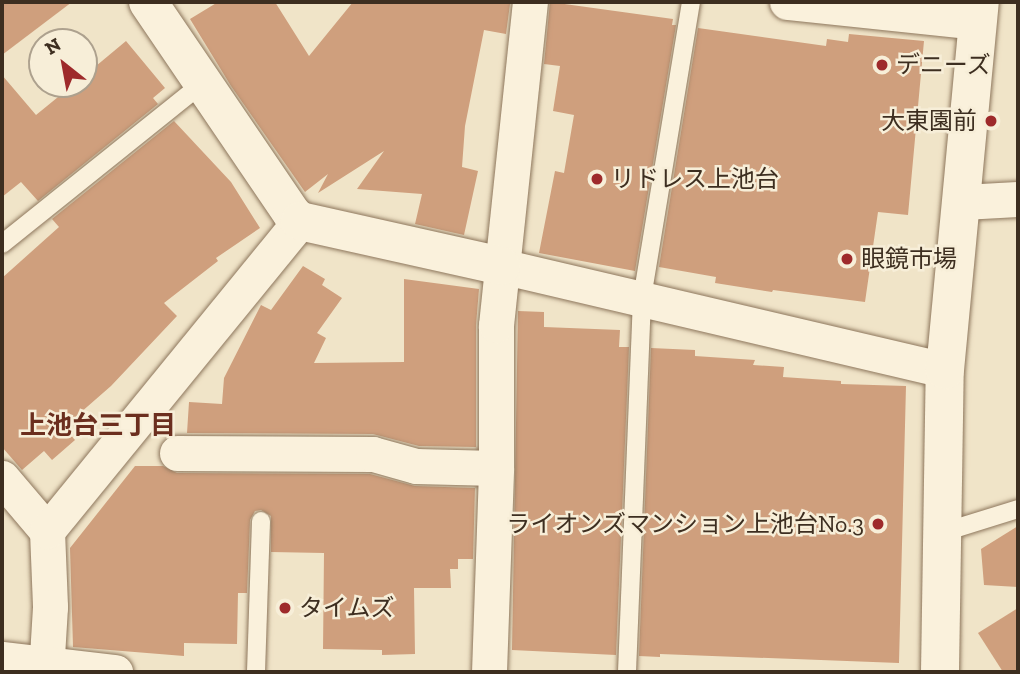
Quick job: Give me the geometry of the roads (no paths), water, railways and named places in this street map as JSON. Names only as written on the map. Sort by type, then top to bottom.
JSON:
[{"type":"street","points":[[148,2],[292,214],[300,221],[945,370]]},
{"type":"street","points":[[489,672],[496,468],[496,326],[530,2]]},
{"type":"street","points":[[787,2],[979,12],[945,370],[940,672]]},
{"type":"street","points":[[962,202],[1018,198]]},
{"type":"street","points":[[47,531],[300,221]]},
{"type":"street","points":[[177,453],[373,454],[416,466],[496,468]]},
{"type":"street","points":[[2,478],[47,531],[50,607],[46,669]]},
{"type":"street","points":[[2,659],[46,669],[115,672]]},
{"type":"lane","points":[[627,672],[642,298],[691,2]]},
{"type":"lane","points":[[2,244],[203,83]]},
{"type":"lane","points":[[941,533],[1018,509]]},
{"type":"lane","points":[[256,672],[261,521]]},
{"type":"place","name":"デニーズ","points":[[882,65]]},
{"type":"place","name":"大東園前","points":[[991,121]]},
{"type":"place","name":"リドレス上池台","points":[[597,179]]},
{"type":"place","name":"眼鏡市場","points":[[847,259]]},
{"type":"place","name":"ライオンズマンション上池台No.3","points":[[878,524]]},
{"type":"place","name":"タイムズ","points":[[285,608]]},
{"type":"district","name":"上池台三丁目","points":[[98,426]]}]
